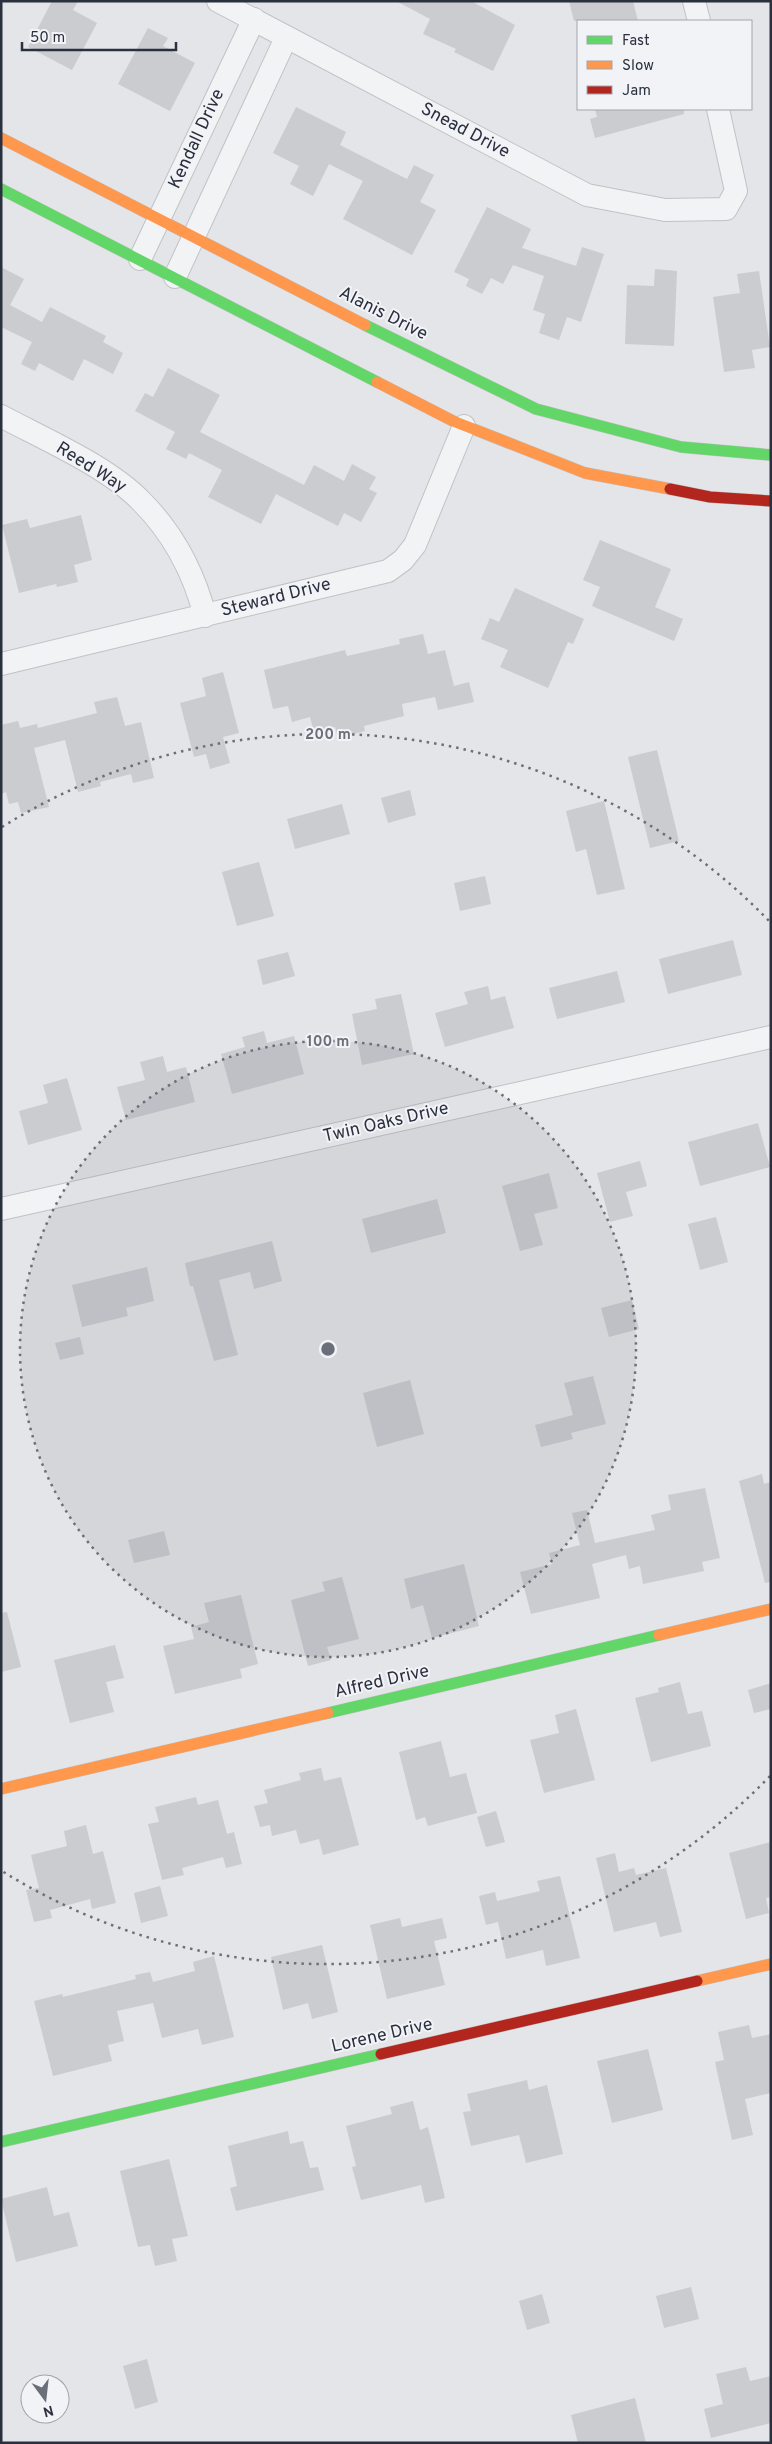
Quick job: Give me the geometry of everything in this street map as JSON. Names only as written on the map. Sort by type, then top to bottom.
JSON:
[{"type":"main road","name":"Alanis Drive","points":[[1,138],[404,345],[536,408],[681,448],[771,456]]},
{"type":"main road","points":[[1,189],[464,426],[585,473],[710,497],[771,501]]},
{"type":"main road","name":"Alfred Drive","points":[[1,1789],[771,1609]]},
{"type":"main road","name":"Lorene Drive","points":[[1,2142],[771,1964]]},
{"type":"street","name":"Snead Drive","points":[[218,1],[587,195],[665,210],[726,209],[736,191],[718,110]]},
{"type":"street","points":[[694,1],[698,20]]},
{"type":"street","name":"Kendall Drive","points":[[140,259],[254,19]]},
{"type":"street","points":[[175,277],[286,38]]},
{"type":"street","name":"Reed Way","points":[[1,416],[97,467],[141,500],[175,543],[199,592],[205,616]]},
{"type":"street","name":"Steward Drive","points":[[1,664],[388,571],[403,560],[415,545],[464,426]]},
{"type":"street","name":"Twin Oaks Drive","points":[[1,1209],[771,1037]]},
{"type":"building","points":[[52,1],[78,1],[73,10],[97,23],[72,70],[28,47]]},
{"type":"building","points":[[396,1],[471,1],[515,25],[493,71],[454,52],[456,49],[423,34],[430,19]]},
{"type":"building","points":[[569,1],[633,1],[638,20],[577,20],[574,21]]},
{"type":"building","points":[[148,28],[168,38],[163,46],[195,63],[170,111],[118,84]]},
{"type":"building","points":[[296,107],[346,132],[340,145],[407,179],[414,165],[434,175],[420,202],[436,210],[412,255],[343,219],[363,181],[329,164],[313,196],[290,184],[299,166],[273,153]]},
{"type":"building","points":[[595,110],[684,110],[684,114],[595,138],[590,119],[597,117]]},
{"type":"building","points":[[487,207],[531,229],[522,248],[576,266],[582,247],[604,254],[581,322],[567,317],[559,340],[539,333],[545,314],[533,310],[544,276],[513,265],[503,284],[491,278],[482,294],[466,286],[469,279],[454,272]]},
{"type":"building","points":[[1,267],[24,279],[10,305],[42,322],[50,307],[106,336],[103,342],[123,353],[113,374],[84,359],[73,381],[39,363],[35,371],[21,364],[32,342],[1,327]]},
{"type":"building","points":[[655,269],[677,271],[674,346],[625,344],[627,285],[654,286]]},
{"type":"building","points":[[759,271],[770,347],[752,350],[755,368],[724,372],[713,297],[740,293],[737,274]]},
{"type":"building","points":[[168,368],[220,395],[200,432],[304,485],[314,465],[344,481],[352,464],[376,477],[369,489],[377,493],[361,522],[344,513],[338,526],[276,494],[261,524],[208,497],[222,470],[189,453],[186,459],[166,449],[175,432],[135,411],[145,393],[153,397]]},
{"type":"building","points":[[81,515],[92,560],[74,565],[78,582],[57,587],[56,584],[19,593],[2,525],[27,519],[30,528]]},
{"type":"building","points":[[600,540],[671,569],[655,607],[683,619],[674,641],[592,606],[600,587],[583,580]]},
{"type":"building","points":[[515,588],[584,619],[573,644],[568,642],[548,688],[500,667],[508,650],[481,639],[490,618],[499,622]]},
{"type":"building","points":[[423,634],[428,654],[445,650],[454,686],[469,682],[474,702],[438,710],[435,697],[402,704],[404,716],[364,726],[365,731],[338,738],[335,727],[314,732],[310,717],[292,722],[288,706],[273,709],[264,670],[345,650],[347,656],[400,644],[399,639]]},
{"type":"building","points":[[223,672],[239,733],[223,737],[230,763],[210,769],[206,754],[194,757],[180,703],[206,696],[202,678]]},
{"type":"building","points":[[117,697],[125,726],[141,722],[154,778],[133,783],[131,774],[100,782],[101,786],[78,792],[65,740],[34,748],[49,807],[21,813],[18,802],[9,804],[6,792],[1,794],[1,725],[18,721],[20,728],[37,724],[38,728],[97,713],[94,702]]},
{"type":"building","points":[[657,750],[679,841],[650,848],[628,757]]},
{"type":"building","points":[[410,790],[416,815],[388,823],[381,798]]},
{"type":"building","points":[[604,801],[625,889],[597,895],[586,849],[576,852],[566,811]]},
{"type":"building","points":[[342,804],[350,834],[295,849],[287,819]]},
{"type":"building","points":[[259,862],[274,916],[237,926],[222,872]]},
{"type":"building","points":[[485,876],[491,904],[460,911],[454,883]]},
{"type":"building","points":[[733,940],[742,975],[668,994],[659,959]]},
{"type":"building","points":[[288,952],[295,976],[263,985],[257,960]]},
{"type":"building","points":[[617,971],[625,1002],[557,1019],[549,988]]},
{"type":"building","points":[[488,986],[491,1000],[505,996],[514,1028],[445,1047],[435,1013],[468,1004],[464,992]]},
{"type":"building","points":[[401,994],[414,1054],[362,1065],[352,1014],[377,1009],[375,999]]},
{"type":"building","points":[[264,1031],[267,1043],[294,1036],[304,1074],[232,1094],[221,1054],[245,1047],[242,1037]]},
{"type":"building","points":[[163,1056],[167,1072],[186,1067],[195,1102],[126,1120],[117,1087],[145,1080],[140,1062]]},
{"type":"building","points":[[67,1078],[82,1130],[28,1145],[19,1111],[48,1103],[43,1085]]},
{"type":"building","points":[[758,1123],[770,1167],[700,1186],[688,1142]]},
{"type":"building","points":[[640,1161],[647,1186],[626,1192],[633,1216],[610,1222],[597,1173]]},
{"type":"building","points":[[549,1173],[558,1208],[534,1214],[543,1245],[520,1251],[502,1186]]},
{"type":"building","points":[[437,1199],[446,1233],[371,1253],[362,1219]]},
{"type":"building","points":[[716,1217],[728,1262],[700,1270],[688,1224]]},
{"type":"building","points":[[272,1241],[282,1281],[254,1289],[250,1272],[219,1280],[238,1355],[214,1361],[193,1286],[190,1286],[185,1263]]},
{"type":"building","points":[[147,1267],[154,1301],[126,1308],[128,1316],[82,1327],[72,1285]]},
{"type":"building","points":[[632,1300],[639,1329],[609,1337],[601,1308]]},
{"type":"building","points":[[80,1337],[84,1354],[60,1360],[55,1343]]},
{"type":"building","points":[[593,1376],[606,1424],[571,1433],[573,1439],[541,1447],[535,1425],[573,1415],[564,1383]]},
{"type":"building","points":[[410,1380],[424,1434],[377,1447],[363,1393]]},
{"type":"building","points":[[762,1474],[764,1484],[771,1482],[771,1582],[765,1583],[739,1481]]},
{"type":"building","points":[[705,1488],[720,1558],[702,1562],[704,1571],[643,1584],[640,1566],[629,1569],[626,1555],[592,1564],[600,1598],[531,1614],[520,1572],[552,1564],[549,1553],[580,1545],[572,1513],[587,1510],[595,1543],[655,1530],[651,1515],[671,1510],[668,1495]]},
{"type":"building","points":[[164,1531],[170,1555],[134,1563],[128,1540]]},
{"type":"building","points":[[464,1564],[479,1626],[432,1638],[423,1605],[411,1609],[404,1579]]},
{"type":"building","points":[[342,1577],[359,1639],[327,1647],[331,1660],[308,1666],[291,1600],[325,1591],[322,1582]]},
{"type":"building","points":[[241,1595],[258,1664],[240,1669],[242,1678],[175,1694],[163,1646],[194,1639],[191,1627],[209,1622],[204,1603]]},
{"type":"building","points":[[7,1612],[21,1667],[1,1672],[1,1613]]},
{"type":"building","points":[[115,1645],[124,1678],[106,1682],[114,1712],[70,1723],[54,1660]]},
{"type":"building","points":[[680,1682],[688,1714],[702,1711],[711,1746],[651,1762],[635,1698],[659,1692],[658,1688]]},
{"type":"building","points":[[771,1683],[771,1709],[754,1713],[748,1690]]},
{"type":"building","points":[[576,1709],[595,1780],[544,1793],[530,1740],[559,1733],[555,1715]]},
{"type":"building","points":[[441,1741],[450,1777],[466,1773],[477,1813],[428,1826],[425,1817],[416,1820],[399,1752]]},
{"type":"building","points":[[321,1768],[324,1781],[341,1777],[359,1845],[323,1855],[319,1839],[300,1844],[296,1830],[272,1836],[270,1825],[260,1827],[254,1806],[268,1803],[264,1790],[301,1780],[299,1773]]},
{"type":"building","points":[[196,1797],[198,1805],[218,1800],[227,1834],[234,1832],[242,1864],[226,1868],[223,1857],[182,1868],[184,1875],[162,1880],[148,1824],[159,1822],[155,1807]]},
{"type":"building","points":[[496,1811],[505,1842],[486,1847],[477,1817]]},
{"type":"building","points":[[86,1825],[93,1854],[103,1851],[116,1903],[92,1909],[90,1899],[50,1910],[52,1918],[34,1922],[26,1890],[39,1888],[31,1855],[67,1846],[64,1831]]},
{"type":"building","points":[[771,1842],[771,1897],[766,1898],[769,1913],[746,1919],[729,1853]]},
{"type":"building","points":[[615,1853],[619,1872],[634,1868],[636,1875],[666,1868],[682,1932],[660,1937],[656,1922],[614,1932],[596,1858]]},
{"type":"building","points":[[560,1876],[580,1958],[546,1966],[543,1950],[506,1959],[498,1922],[486,1925],[479,1896],[495,1892],[497,1901],[540,1891],[537,1881]]},
{"type":"building","points":[[160,1886],[168,1916],[141,1923],[134,1893]]},
{"type":"building","points":[[400,1918],[402,1927],[442,1918],[447,1938],[434,1941],[445,1985],[387,1999],[370,1925]]},
{"type":"building","points":[[322,1945],[338,2012],[312,2019],[308,2003],[283,2010],[271,1957]]},
{"type":"building","points":[[214,1956],[234,2037],[202,2045],[198,2029],[162,2038],[153,2003],[117,2011],[124,2041],[108,2045],[112,2061],[53,2076],[34,2001],[62,1994],[63,1997],[136,1979],[135,1975],[150,1972],[153,1982],[195,1971],[193,1962]]},
{"type":"building","points":[[749,2025],[752,2038],[771,2034],[771,2093],[745,2099],[753,2135],[732,2140],[715,2062],[724,2060],[718,2032]]},
{"type":"building","points":[[648,2049],[663,2110],[612,2123],[597,2061]]},
{"type":"building","points":[[527,2080],[529,2090],[547,2085],[563,2154],[526,2163],[519,2135],[471,2146],[463,2112],[471,2111],[467,2094]]},
{"type":"building","points":[[413,2101],[420,2130],[428,2127],[445,2198],[425,2203],[421,2185],[361,2200],[352,2167],[356,2166],[346,2126],[392,2114],[390,2107]]},
{"type":"building","points":[[288,2131],[290,2144],[303,2141],[310,2168],[318,2167],[324,2190],[236,2211],[230,2188],[237,2186],[228,2146]]},
{"type":"building","points":[[169,2159],[188,2236],[172,2239],[177,2261],[155,2266],[150,2245],[138,2247],[120,2171]]},
{"type":"building","points":[[47,2187],[54,2216],[69,2212],[78,2246],[16,2262],[1,2199]]},
{"type":"building","points":[[691,2287],[699,2319],[664,2328],[656,2296]]},
{"type":"building","points":[[542,2294],[550,2323],[527,2330],[519,2301]]},
{"type":"building","points":[[147,2359],[158,2402],[135,2409],[123,2366]]},
{"type":"building","points":[[746,2367],[750,2381],[771,2376],[771,2423],[711,2438],[704,2409],[723,2404],[716,2374]]},
{"type":"building","points":[[635,2398],[646,2443],[578,2443],[571,2415]]},
{"type":"traffic: fast","points":[[1,189],[377,382]]},
{"type":"traffic: fast","points":[[365,325],[536,409],[681,447],[771,455]]},
{"type":"traffic: fast","points":[[328,1713],[659,1635]]},
{"type":"traffic: fast","points":[[1,2142],[381,2054]]},
{"type":"traffic: slow","points":[[1,138],[365,325]]},
{"type":"traffic: slow","points":[[377,382],[453,421],[585,473],[670,489]]},
{"type":"traffic: slow","points":[[659,1635],[771,1609]]},
{"type":"traffic: slow","points":[[1,1789],[328,1713]]},
{"type":"traffic: slow","points":[[697,1981],[771,1964]]},
{"type":"traffic: jam","points":[[670,489],[710,497],[771,501]]},
{"type":"traffic: jam","points":[[381,2054],[697,1981]]}]
